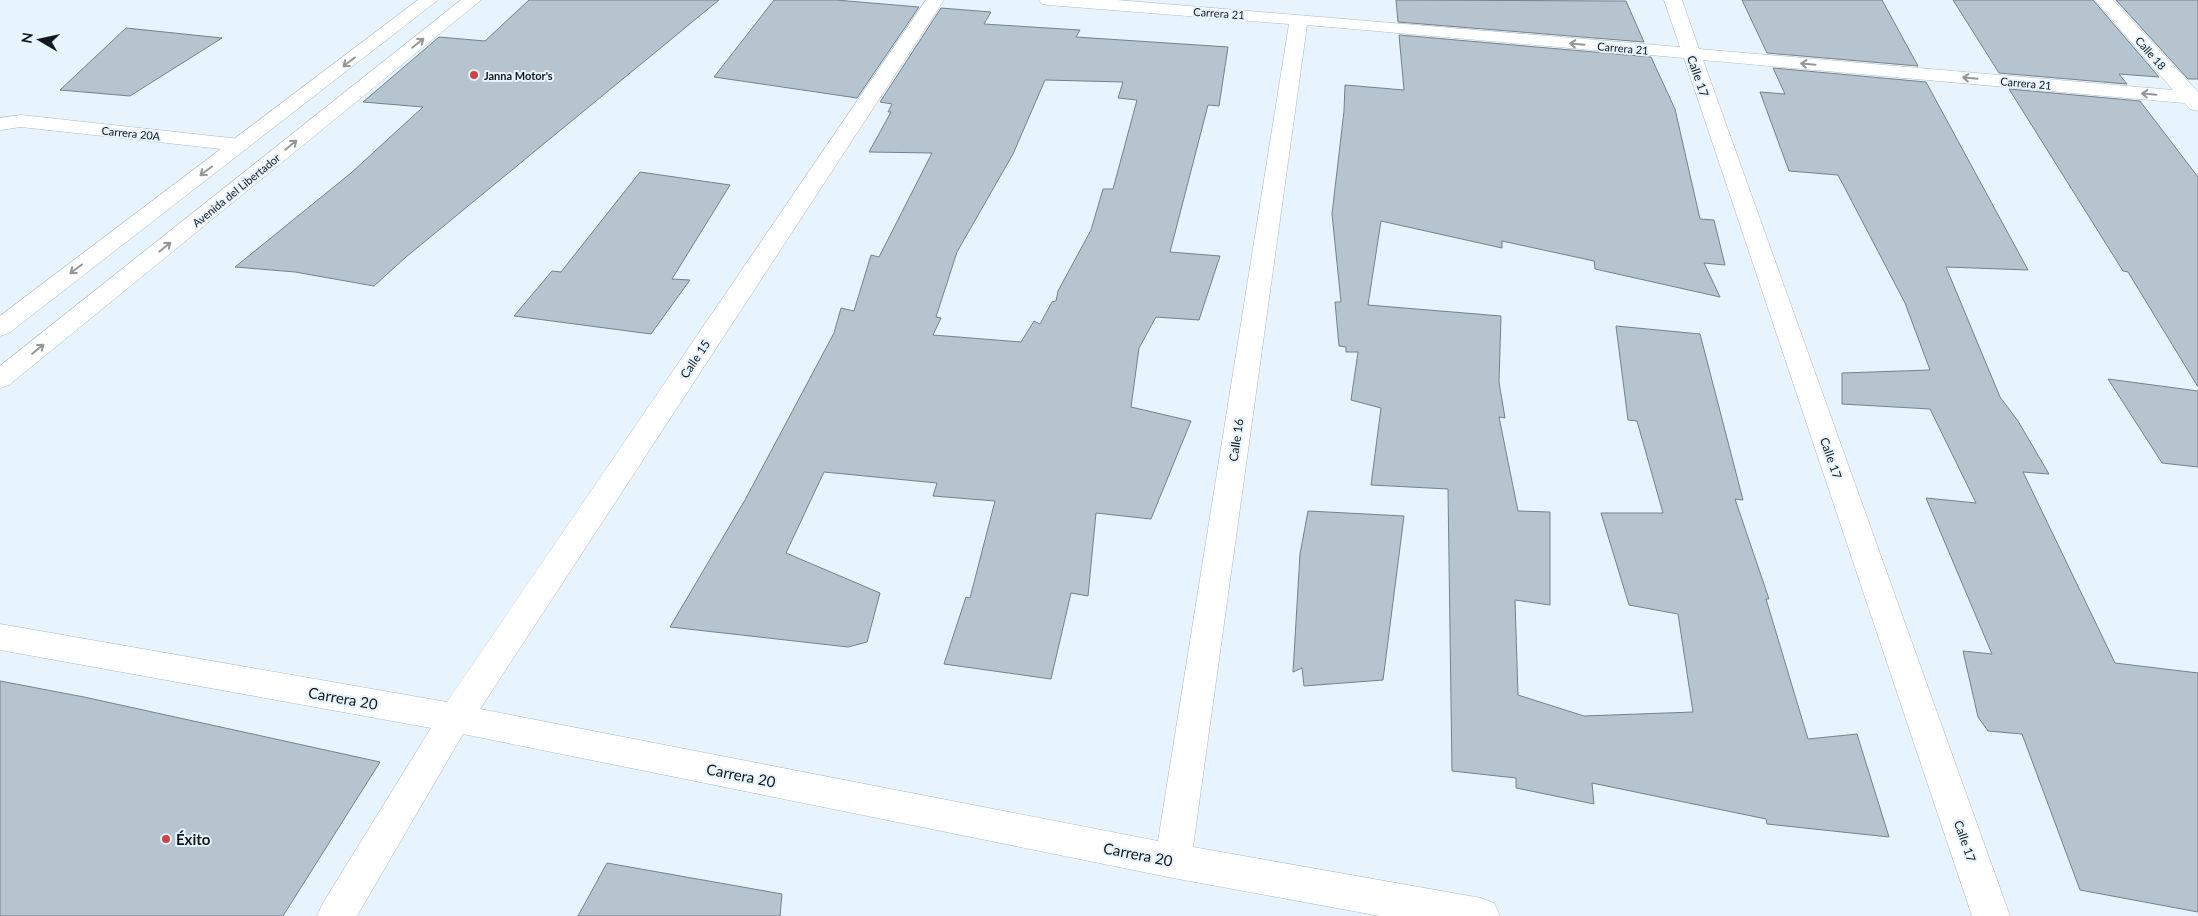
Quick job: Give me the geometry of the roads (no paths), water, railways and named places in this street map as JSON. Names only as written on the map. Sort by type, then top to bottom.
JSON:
[{"type":"street","points":[[0,328],[429,0]]},
{"type":"street","name":"Avenida del Libertador","points":[[0,379],[472,0]]},
{"type":"street","name":"Calle 15","points":[[336,916],[455,718],[935,0]]},
{"type":"street","name":"Carrera 21","points":[[1048,0],[1299,19],[2196,101]]},
{"type":"street","name":"Calle 17","points":[[1673,0],[1690,54],[1992,916]]},
{"type":"street","name":"Calle 18","points":[[2104,0],[2196,101]]},
{"type":"street","name":"Calle 16","points":[[1173,861],[1299,19]]},
{"type":"street","name":"Carrera 20A","points":[[0,124],[21,121],[240,145]]},
{"type":"street","name":"Carrera 20","points":[[0,637],[455,718],[1173,861],[1481,916]]},
{"type":"place","name":"Janna Motor's","points":[[474,75]]},
{"type":"place","name":"Éxito","points":[[166,839]]}]
